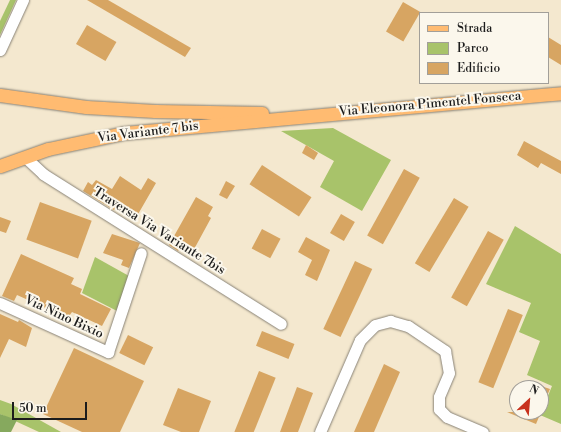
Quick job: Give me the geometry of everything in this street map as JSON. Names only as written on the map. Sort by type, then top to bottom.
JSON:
[{"type":"main road","name":"Via Eleonora Pimentel Fonseca","points":[[300,115],[561,93]]},
{"type":"main road","points":[[0,95],[86,107],[300,115]]},
{"type":"main road","name":"Via Variante 7 bis","points":[[0,166],[48,149],[124,133],[300,115]]},
{"type":"street","points":[[0,50],[23,0]]},
{"type":"street","name":"Traversa Via Variante 7bis","points":[[26,157],[43,174],[280,324]]},
{"type":"street","name":"Via Nino Bixio","points":[[0,303],[108,352],[141,253]]},
{"type":"street","points":[[320,432],[360,340],[375,325],[390,321],[408,326],[445,351],[450,366],[449,373],[439,397],[440,409],[447,417],[483,432]]},
{"type":"green space","points":[[10,0],[16,0],[0,35],[0,21]]},
{"type":"green space","points":[[333,128],[391,160],[362,211],[320,187],[334,161],[281,131]]},
{"type":"green space","points":[[515,226],[561,254],[561,424],[549,419],[549,393],[552,386],[549,385],[549,380],[538,380],[527,375],[540,341],[519,332],[531,303],[486,284]]},
{"type":"green space","points":[[95,257],[129,276],[117,311],[82,293]]},
{"type":"green space","points":[[0,400],[11,404],[61,432],[39,432],[0,414]]},
{"type":"green space","points":[[0,414],[17,420],[11,432],[0,432]]},
{"type":"building","points":[[87,0],[108,0],[191,48],[185,57]]},
{"type":"building","points":[[403,2],[420,12],[403,41],[386,31]]},
{"type":"building","points":[[87,25],[116,42],[105,61],[76,44]]},
{"type":"building","points":[[549,38],[561,45],[561,65],[549,58]]},
{"type":"building","points":[[524,141],[561,161],[561,174],[541,163],[538,168],[517,155]]},
{"type":"building","points":[[306,145],[318,153],[314,160],[302,153]]},
{"type":"building","points":[[262,165],[311,197],[299,216],[249,184]]},
{"type":"building","points":[[404,169],[420,178],[383,244],[367,235]]},
{"type":"building","points":[[120,176],[141,190],[148,178],[156,183],[137,216],[118,204],[114,210],[83,191],[88,182],[92,185],[96,180],[112,189]]},
{"type":"building","points":[[226,181],[235,186],[227,199],[219,195]]},
{"type":"building","points":[[196,197],[213,207],[208,216],[211,218],[192,253],[181,247],[178,251],[169,245]]},
{"type":"building","points":[[454,198],[469,207],[429,272],[415,263]]},
{"type":"building","points":[[40,202],[92,221],[78,258],[26,240]]},
{"type":"building","points":[[341,214],[355,222],[344,241],[330,233]]},
{"type":"building","points":[[0,217],[11,221],[6,233],[0,231]]},
{"type":"building","points":[[262,229],[281,239],[270,258],[252,248]]},
{"type":"building","points":[[488,231],[504,240],[467,306],[451,297]]},
{"type":"building","points":[[112,234],[140,243],[129,268],[121,265],[123,260],[103,253]]},
{"type":"building","points":[[306,237],[330,250],[317,281],[305,275],[312,260],[298,252]]},
{"type":"building","points":[[21,254],[74,278],[71,284],[82,289],[80,294],[111,309],[102,326],[72,312],[69,316],[58,311],[57,313],[17,295],[14,301],[2,296]]},
{"type":"building","points":[[355,261],[372,269],[341,337],[323,329]]},
{"type":"building","points":[[508,309],[523,315],[493,388],[478,382]]},
{"type":"building","points":[[0,314],[18,322],[19,320],[32,328],[26,347],[9,339],[0,358]]},
{"type":"building","points":[[262,331],[294,344],[288,359],[256,346]]},
{"type":"building","points":[[128,335],[153,347],[144,365],[119,353]]},
{"type":"building","points":[[74,348],[144,381],[120,432],[82,432],[43,414]]},
{"type":"building","points":[[384,364],[400,372],[374,432],[354,432]]},
{"type":"building","points":[[259,371],[276,378],[254,432],[234,432]]},
{"type":"building","points":[[297,387],[313,393],[298,432],[280,432]]},
{"type":"building","points":[[178,388],[211,401],[199,432],[181,432],[163,425]]},
{"type":"building","points":[[526,420],[538,420],[536,424]]}]
